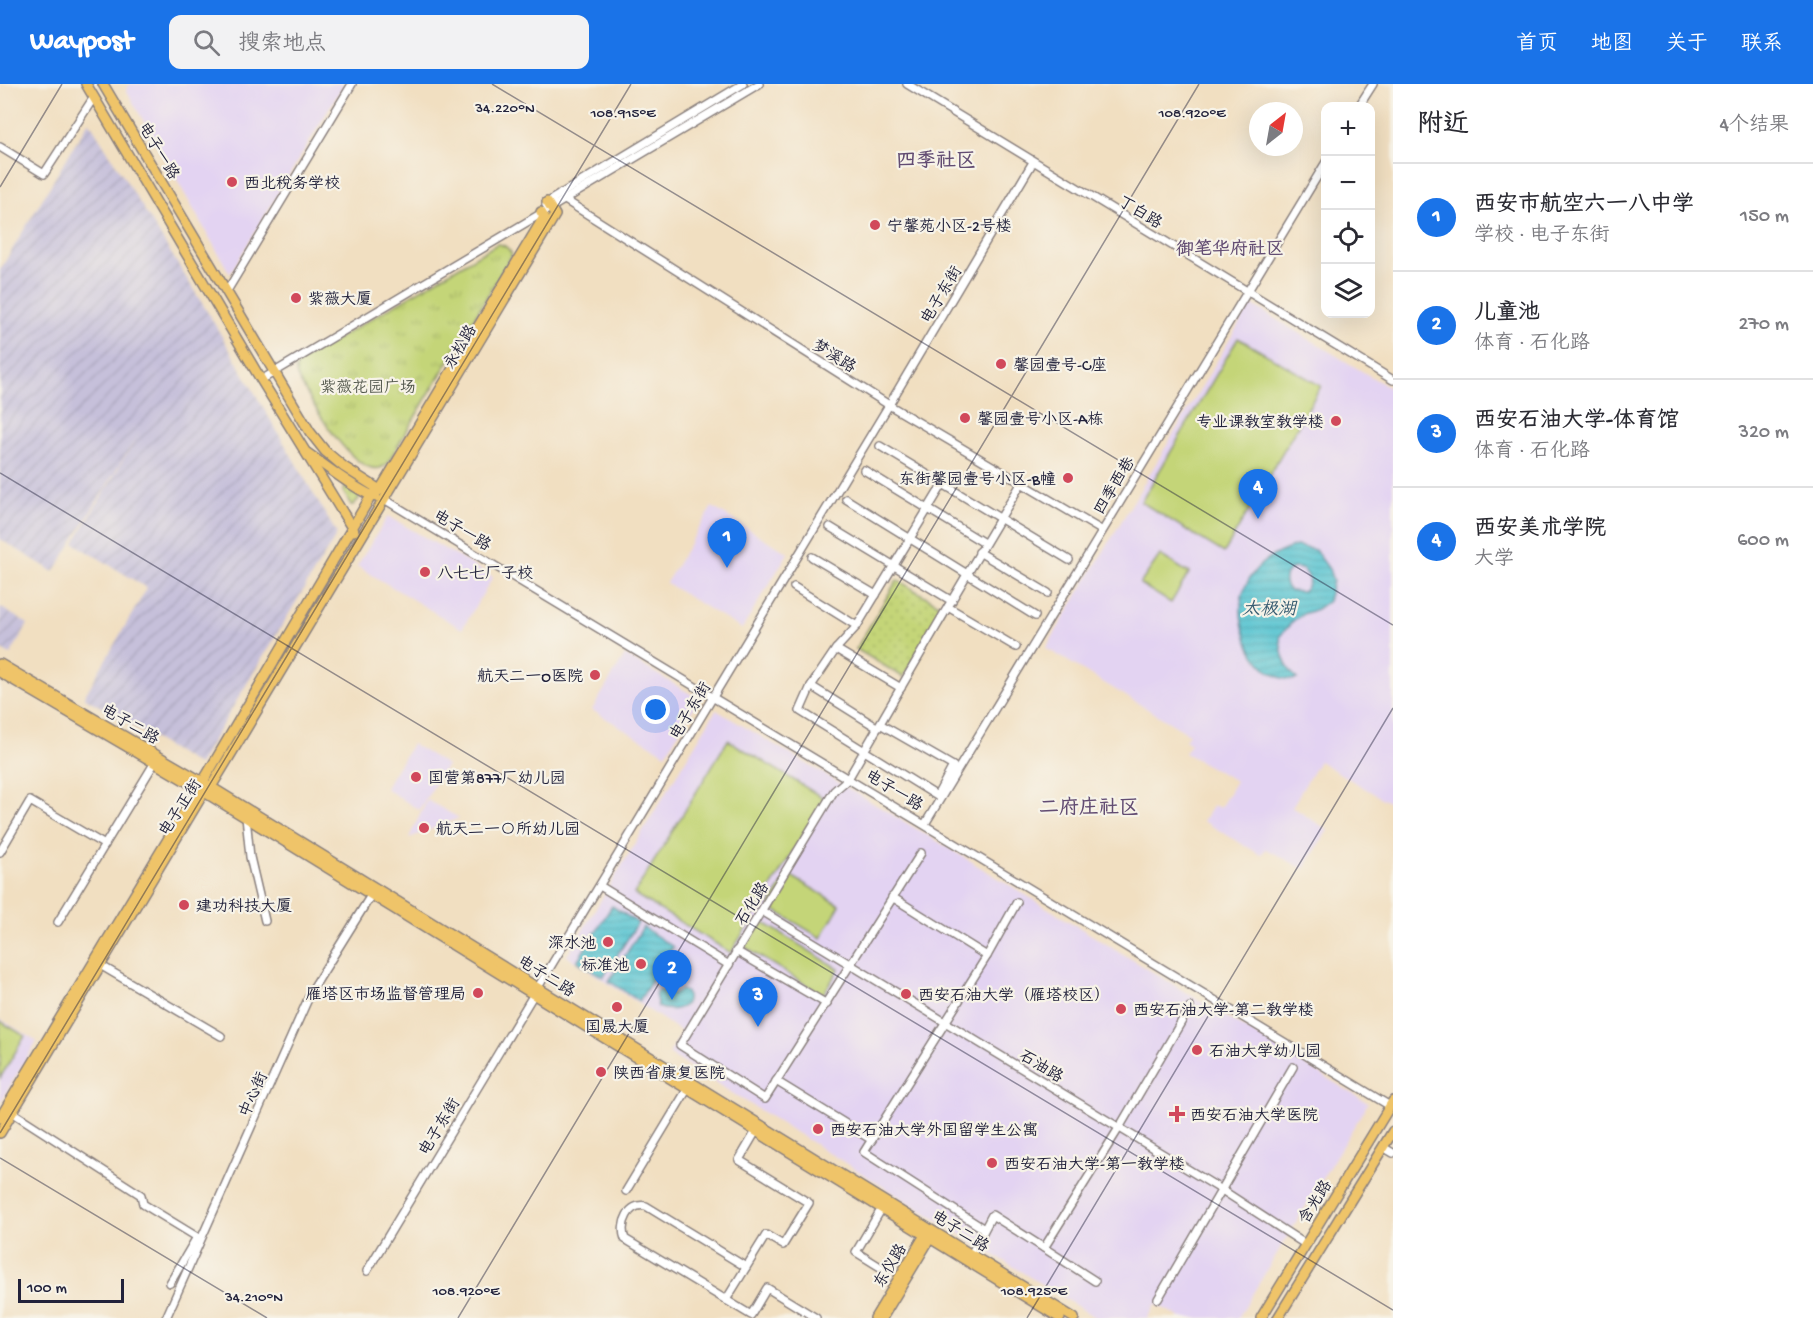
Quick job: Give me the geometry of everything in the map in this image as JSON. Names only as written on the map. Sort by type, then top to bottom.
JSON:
[{"type":"main road","name":"电子一路","points":[[86,84],[261,380],[359,538]]},
{"type":"main road","name":"电子一路","points":[[103,84],[310,432],[325,451],[382,495]]},
{"type":"main road","name":"永松路","points":[[382,495],[544,217],[546,207]]},
{"type":"main road","name":"电子一路","points":[[304,451],[371,496]]},
{"type":"main road","points":[[371,496],[382,495]]},
{"type":"main road","name":"电子正街","points":[[0,1118],[359,538],[382,495]]},
{"type":"main road","name":"电子正街","points":[[0,1133],[204,787],[371,496]]},
{"type":"main road","name":"电子二路","points":[[0,664],[930,1233],[1060,1318]]},
{"type":"main road","name":"电子二路","points":[[0,672],[154,762],[204,787],[246,817],[373,891]]},
{"type":"main road","name":"电子二路","points":[[536,990],[756,1131],[882,1208],[971,1255],[1074,1318]]},
{"type":"main road","name":"含光路","points":[[1261,1318],[1392,1103]]},
{"type":"main road","name":"含光路","points":[[1278,1318],[1393,1131]]},
{"type":"main road","name":"东仪路","points":[[875,1318],[930,1233]]},
{"type":"main road","name":"东仪路","points":[[882,1318],[930,1233]]},
{"type":"street","points":[[227,291],[352,84]]},
{"type":"street","points":[[563,197],[742,84]]},
{"type":"street","points":[[261,380],[546,207],[759,84]]},
{"type":"street","name":"丁白路","points":[[907,84],[1393,380]]},
{"type":"street","points":[[1361,102],[1372,84]]},
{"type":"street","points":[[0,147],[44,174],[94,98]]},
{"type":"street","name":"电子东街","points":[[367,1271],[890,405],[1033,162]]},
{"type":"street","name":"四季西巷","points":[[925,824],[1321,170]]},
{"type":"street","name":"梦溪路","points":[[563,197],[890,405],[1101,530]]},
{"type":"street","points":[[880,446],[1069,560]]},
{"type":"street","points":[[864,470],[984,543]]},
{"type":"street","points":[[811,686],[953,766],[937,796],[800,711],[811,686],[837,649],[857,626],[943,484]]},
{"type":"street","name":"石化路","points":[[776,1081],[765,1099],[680,1045],[834,791],[848,778],[978,552],[1020,484]]},
{"type":"street","name":"电子一路","points":[[382,495],[713,698],[1392,1103]]},
{"type":"street","points":[[846,499],[1035,616]]},
{"type":"street","points":[[830,527],[1016,647]]},
{"type":"street","points":[[978,552],[1048,593]]},
{"type":"street","points":[[812,557],[876,595]]},
{"type":"street","points":[[794,587],[857,626]]},
{"type":"street","points":[[837,649],[901,688]]},
{"type":"street","points":[[58,922],[154,762]]},
{"type":"street","points":[[0,852],[30,801],[105,844]]},
{"type":"street","points":[[246,817],[250,857],[265,921]]},
{"type":"street","points":[[872,1140],[776,1081],[921,852]]},
{"type":"street","points":[[600,886],[729,965]]},
{"type":"street","name":"中心街","points":[[166,1318],[312,990],[373,891]]},
{"type":"street","points":[[892,897],[987,956]]},
{"type":"street","points":[[984,1229],[864,1152],[946,1023],[1017,902]]},
{"type":"street","name":"石油路","points":[[762,911],[1222,1190],[1305,1244]]},
{"type":"street","points":[[736,951],[826,1004]]},
{"type":"street","points":[[100,965],[221,1036]]},
{"type":"street","points":[[1044,1248],[1119,1128],[1190,1007]]},
{"type":"street","points":[[1158,1299],[1293,1067]]},
{"type":"street","points":[[626,1191],[688,1088]]},
{"type":"street","points":[[12,1112],[141,1195],[143,1204],[197,1237],[170,1283]]},
{"type":"street","points":[[726,1300],[766,1235],[783,1245],[808,1203],[739,1160],[756,1131]]},
{"type":"street","points":[[1383,1147],[1393,1153]]},
{"type":"street","points":[[746,1267],[646,1206],[639,1204],[633,1207],[622,1224],[625,1239],[751,1315],[767,1288],[816,1318]]},
{"type":"street","points":[[882,1208],[856,1252],[885,1270]]},
{"type":"street","points":[[971,1255],[992,1215],[1095,1281]]},
{"type":"shaded area","name":"西北税务学校","points":[[130,84],[344,84],[230,274],[126,90]]},
{"type":"shaded area","points":[[89,121],[210,316],[337,534],[198,765],[84,697],[147,588],[74,543],[141,430],[54,572],[0,539],[0,270]]},
{"type":"shaded area","points":[[1251,304],[1393,390],[1393,805],[1319,761],[1292,807],[1328,830],[1304,869],[1266,849],[1261,855],[1203,821],[1213,805],[1220,808],[1236,781],[1185,753],[1191,744],[1185,740],[1189,734],[1046,648]]},
{"type":"shaded area","points":[[712,507],[788,553],[742,629],[666,583]]},
{"type":"shaded area","name":"八七七厂子校","points":[[388,516],[493,577],[462,629],[357,566]]},
{"type":"shaded area","points":[[0,607],[28,624],[10,655],[0,649]]},
{"type":"shaded area","points":[[625,655],[699,699],[666,754],[592,710]]},
{"type":"shaded area","name":"西安石油大学（雁塔校区）","points":[[716,710],[937,841],[1368,1103],[1238,1318],[1181,1318],[1156,1304],[1147,1318],[1096,1318],[669,1054],[682,1032],[567,956]]},
{"type":"shaded area","name":"国营第877厂幼儿园","points":[[412,744],[447,765],[419,810],[385,788]]},
{"type":"shaded area","name":"航天二一〇所幼儿园","points":[[427,800],[459,818],[409,838]]},
{"type":"shaded area","points":[[0,1019],[37,1041],[0,1103]]},
{"type":"green space","name":"紫薇花园广场","points":[[497,244],[506,247],[512,255],[387,464],[377,469],[365,466],[353,457],[330,430],[298,378],[297,365],[305,358]]},
{"type":"green space","points":[[1238,338],[1321,386],[1224,553],[1141,502]]},
{"type":"green space","points":[[346,486],[359,496],[353,505],[343,491]]},
{"type":"green space","points":[[1160,555],[1189,573],[1171,603],[1140,584]]},
{"type":"green space","points":[[897,580],[944,607],[903,677],[856,649]]},
{"type":"green space","points":[[728,740],[825,799],[731,953],[634,894]]},
{"type":"green space","points":[[788,874],[840,905],[821,938],[769,907]]},
{"type":"green space","points":[[761,921],[839,969],[823,995],[744,947]]},
{"type":"green space","points":[[0,1021],[25,1036],[0,1078]]},
{"type":"water","name":"太极湖","points":[[1296,546],[1315,550],[1329,569],[1333,581],[1328,601],[1293,621],[1280,636],[1284,659],[1297,679],[1291,680],[1275,675],[1257,659],[1245,635],[1241,608],[1246,585],[1255,570],[1266,560]],"holes":[[[1294,568],[1306,573],[1308,584],[1302,592],[1290,591],[1286,585],[1286,575]]]},
{"type":"water","name":"深水池","points":[[612,906],[638,923],[603,977],[577,961]]},
{"type":"water","name":"标准池","points":[[643,927],[673,947],[639,1001],[609,981]]},
{"type":"water","points":[[658,990],[672,994],[681,990],[686,992],[686,1003],[674,1009],[658,1007],[655,994]]},
{"type":"place","name":"西北税务学校","points":[[232,182]]},
{"type":"place","name":"宁馨苑小区-2号楼","points":[[875,225]]},
{"type":"place","name":"紫薇大厦","points":[[296,298]]},
{"type":"place","name":"馨园壹号-C座","points":[[1001,364]]},
{"type":"place","name":"馨园壹号小区-A栋","points":[[965,418]]},
{"type":"place","name":"专业课教室教学楼","points":[[1336,421]]},
{"type":"place","name":"东街馨园壹号小区-B幢","points":[[1068,478]]},
{"type":"place","name":"西安美术学院","points":[[1258,519]]},
{"type":"place","name":"西安市航空六一八中学","points":[[727,568]]},
{"type":"place","name":"八七七厂子校","points":[[425,572]]},
{"type":"place","name":"航天二一O医院","points":[[595,675]]},
{"type":"place","name":"国营第877厂幼儿园","points":[[416,777]]},
{"type":"place","name":"航天二一〇所幼儿园","points":[[424,828]]},
{"type":"place","name":"建功科技大厦","points":[[184,905]]},
{"type":"place","name":"深水池","points":[[608,942]]},
{"type":"place","name":"标准池","points":[[641,964]]},
{"type":"place","name":"雁塔区市场监督管理局","points":[[478,993]]},
{"type":"place","name":"西安石油大学（雁塔校区）","points":[[906,994]]},
{"type":"place","name":"儿童池","points":[[672,1000]]},
{"type":"place","name":"国晟大厦","points":[[617,1007]]},
{"type":"place","name":"西安石油大学-第二教学楼","points":[[1121,1009]]},
{"type":"place","name":"西安石油大学-体育馆","points":[[758,1027]]},
{"type":"place","name":"石油大学幼儿园","points":[[1197,1050]]},
{"type":"place","name":"陕西省康复医院","points":[[601,1072]]},
{"type":"place","name":"西安石油大学医院","points":[[1177,1114]]},
{"type":"place","name":"西安石油大学外国留学生公寓","points":[[818,1129]]},
{"type":"place","name":"西安石油大学-第一教学楼","points":[[992,1163]]},
{"type":"district","name":"四季社区","points":[[936,159]]},
{"type":"district","name":"御笔华府社区","points":[[1230,248]]},
{"type":"district","name":"二府庄社区","points":[[1089,806]]}]
